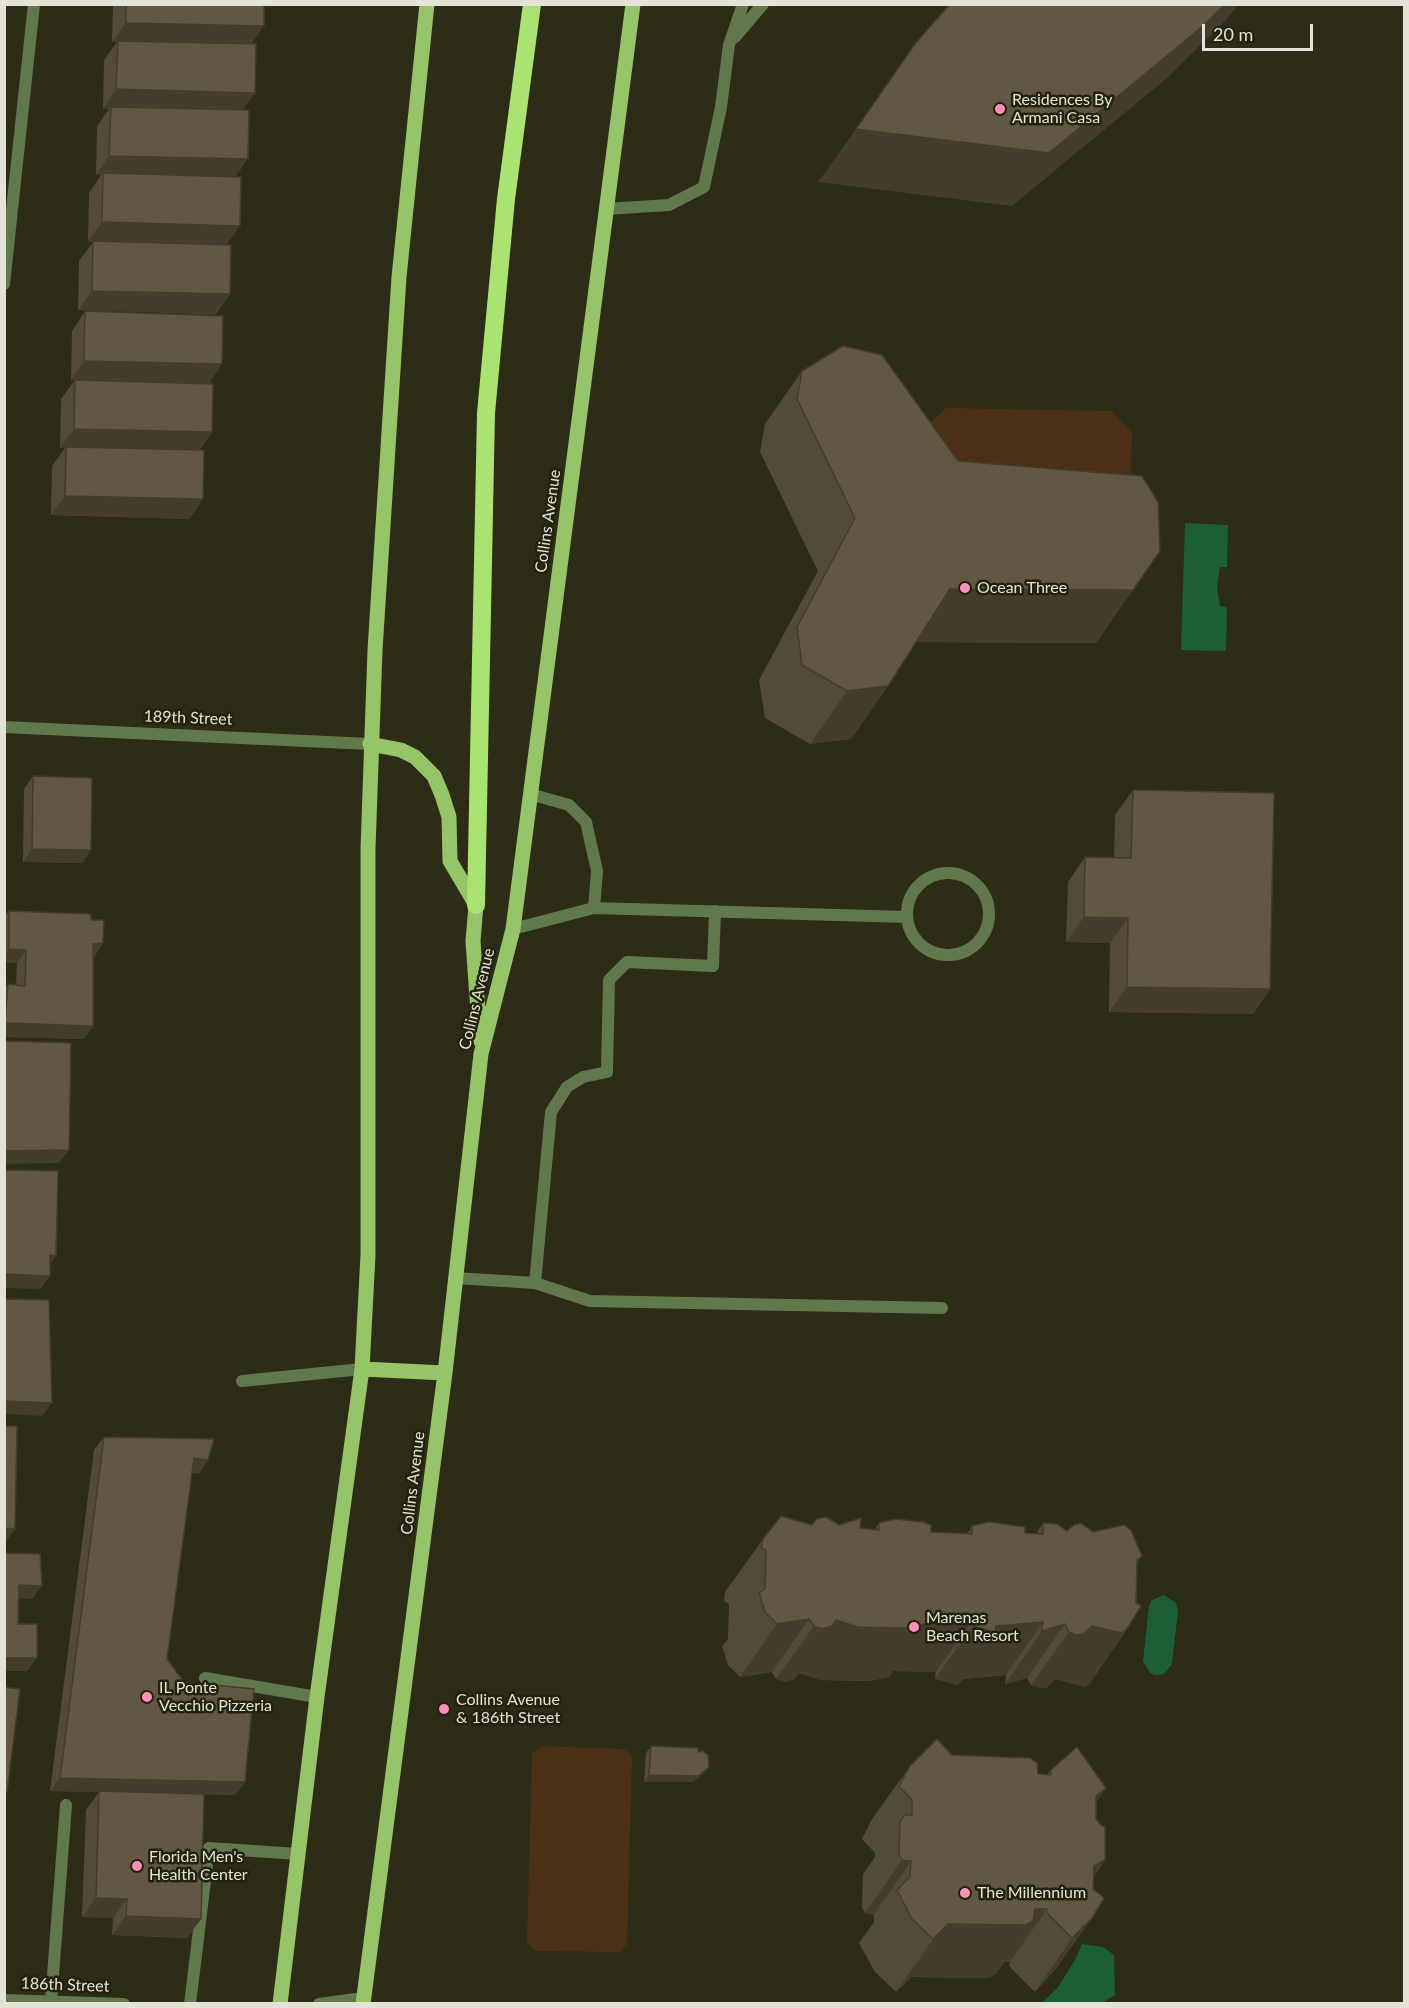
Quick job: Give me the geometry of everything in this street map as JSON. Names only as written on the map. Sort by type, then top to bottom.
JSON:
[{"type":"highway","points":[[476,905],[486,413],[506,200],[532,4]]},
{"type":"main road","points":[[280,2004],[317,1697],[362,1369],[369,1133],[366,944],[370,744],[396,320],[427,4]]},
{"type":"main road","name":"Collins Avenue","points":[[363,2001],[445,1373],[481,1054],[513,929],[633,4]]},
{"type":"main road","points":[[370,744],[401,750],[415,757],[434,776],[449,817],[450,861],[476,905],[473,941],[481,1054]]},
{"type":"main road","points":[[362,1369],[445,1373]]},
{"type":"street","points":[[4,285],[34,4]]},
{"type":"street","points":[[606,209],[669,205],[704,187],[721,107],[729,45],[743,4]]},
{"type":"street","points":[[729,45],[763,4]]},
{"type":"street","name":"189th Street","points":[[4,727],[370,744]]},
{"type":"street","points":[[530,794],[569,805],[586,822],[597,871],[594,908]]},
{"type":"street","points":[[944,873],[965,876],[977,884],[986,896],[990,909],[985,935],[965,952],[952,955],[927,950],[916,941],[907,917],[908,904],[914,891],[924,881],[944,873]]},
{"type":"street","points":[[513,929],[594,908],[907,917]]},
{"type":"street","points":[[535,1283],[551,1112],[567,1088],[583,1077],[607,1072],[609,980],[627,962],[713,966],[715,911]]},
{"type":"street","points":[[456,1278],[535,1283],[590,1301],[942,1308]]},
{"type":"street","points":[[242,1381],[362,1369]]},
{"type":"street","points":[[205,1678],[317,1697]]},
{"type":"street","points":[[51,2001],[66,1805]]},
{"type":"street","points":[[190,2004],[209,1848],[298,1854]]},
{"type":"street","name":"186th Street","points":[[4,2000],[123,2004]]},
{"type":"street","points":[[319,2004],[363,2001]]},
{"type":"shaded area","points":[[946,408],[1111,411],[1132,431],[1130,493],[946,509],[927,426]]},
{"type":"shaded area","points":[[1185,523],[1228,525],[1227,567],[1220,567],[1217,587],[1220,606],[1227,607],[1226,651],[1181,650]]},
{"type":"shaded area","points":[[1164,1595],[1176,1603],[1178,1611],[1172,1664],[1164,1674],[1156,1675],[1150,1673],[1143,1661],[1149,1606],[1152,1600]]},
{"type":"shaded area","points":[[541,1746],[624,1749],[632,1756],[627,1944],[620,1952],[536,1951],[527,1942],[532,1754]]},
{"type":"shaded area","points":[[1082,1944],[1103,1947],[1114,1955],[1115,1995],[1102,2003],[1042,2003],[1058,1987]]},
{"type":"building","points":[[126,4],[264,4],[264,26],[126,23]]},
{"type":"building","name":"Residences By Armani Casa","points":[[950,4],[1225,4],[1204,25],[1049,153],[856,129],[915,44]]},
{"type":"building","points":[[118,41],[256,44],[255,93],[116,89]]},
{"type":"building","points":[[111,107],[249,110],[248,159],[109,156]]},
{"type":"building","points":[[103,173],[241,177],[240,226],[102,222]]},
{"type":"building","points":[[93,241],[231,245],[230,294],[92,291]]},
{"type":"building","points":[[85,311],[223,316],[222,364],[84,361]]},
{"type":"building","points":[[843,346],[882,355],[958,461],[1142,476],[1158,502],[1160,551],[1133,590],[950,589],[888,686],[847,691],[802,665],[797,627],[855,518],[797,399],[802,371]]},
{"type":"building","points":[[75,380],[213,384],[212,432],[74,429]]},
{"type":"building","points":[[66,447],[204,450],[203,499],[65,496]]},
{"type":"building","points":[[33,776],[92,778],[91,850],[32,849]]},
{"type":"building","points":[[1133,790],[1274,793],[1270,989],[1127,987],[1128,918],[1084,917],[1085,857],[1131,858]]},
{"type":"building","points":[[9,911],[91,914],[91,920],[104,920],[103,943],[93,944],[93,1026],[5,1023],[8,984],[25,986],[26,950],[9,949]]},
{"type":"building","points":[[4,1041],[71,1043],[69,1150],[4,1151]]},
{"type":"building","points":[[4,1170],[58,1171],[56,1256],[50,1255],[50,1276],[4,1274]]},
{"type":"building","points":[[4,1299],[49,1300],[52,1403],[4,1401]]},
{"type":"building","points":[[4,1426],[17,1426],[15,1529],[4,1528]]},
{"type":"building","points":[[104,1437],[214,1439],[208,1460],[194,1458],[167,1659],[184,1682],[254,1689],[245,1782],[60,1778]]},
{"type":"building","points":[[781,1516],[812,1525],[817,1519],[826,1517],[839,1525],[861,1518],[860,1528],[879,1530],[879,1523],[896,1519],[923,1522],[931,1525],[931,1532],[972,1534],[972,1526],[989,1522],[1025,1527],[1025,1533],[1043,1534],[1043,1523],[1057,1524],[1067,1531],[1081,1523],[1093,1532],[1124,1525],[1131,1530],[1142,1556],[1137,1560],[1136,1603],[1141,1606],[1122,1633],[1092,1626],[1083,1634],[1077,1635],[1069,1632],[1065,1624],[1042,1631],[1043,1622],[996,1626],[995,1632],[973,1626],[973,1619],[927,1618],[926,1624],[906,1628],[858,1627],[836,1620],[832,1626],[822,1629],[814,1626],[809,1619],[777,1624],[765,1612],[759,1593],[765,1589],[766,1551],[761,1548],[763,1539]]},
{"type":"building","points":[[4,1553],[40,1554],[42,1586],[19,1585],[18,1624],[37,1624],[37,1658],[4,1658]]},
{"type":"building","points":[[4,1687],[20,1689],[7,1792],[4,1792]]},
{"type":"building","points":[[937,1739],[952,1755],[1030,1758],[1037,1763],[1038,1774],[1051,1775],[1051,1770],[1077,1747],[1106,1788],[1096,1796],[1096,1819],[1102,1826],[1105,1826],[1105,1860],[1094,1866],[1093,1889],[1104,1898],[1092,1918],[1072,1938],[1047,1913],[1047,1909],[1035,1909],[1033,1921],[1026,1925],[948,1924],[933,1939],[912,1919],[897,1890],[910,1877],[911,1861],[902,1860],[899,1854],[900,1821],[905,1815],[912,1815],[912,1800],[899,1786],[910,1766]]},
{"type":"building","points":[[651,1746],[698,1748],[698,1752],[703,1751],[708,1755],[709,1767],[698,1776],[649,1775]]},
{"type":"building","name":"Florida Men's Health Center","points":[[99,1791],[204,1794],[201,1919],[126,1916],[127,1899],[96,1898]]},
{"type":"place","name":"Residences By Armani Casa","points":[[1000,109]]},
{"type":"place","name":"Ocean Three","points":[[965,588]]},
{"type":"place","name":"Marenas Beach Resort","points":[[914,1627]]},
{"type":"place","name":"IL Ponte Vecchio Pizzeria","points":[[147,1697]]},
{"type":"place","name":"Collins Avenue & 186th Street","points":[[444,1709]]},
{"type":"place","name":"Florida Men's Health Center","points":[[137,1866]]},
{"type":"place","name":"The Millennium","points":[[965,1893]]}]
